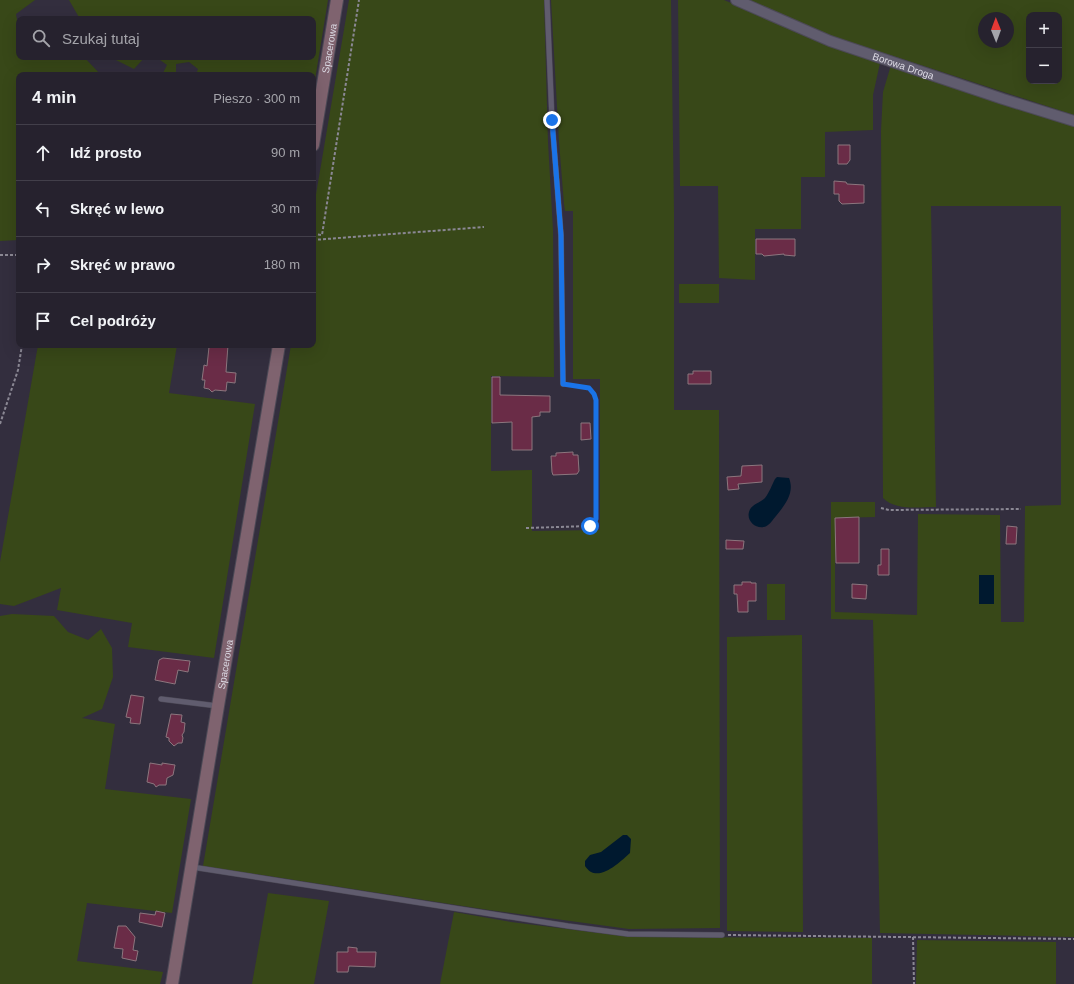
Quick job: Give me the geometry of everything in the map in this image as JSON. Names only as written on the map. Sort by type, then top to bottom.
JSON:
[{"type":"street","name":"Spacerowa","points":[[316,127],[337,0]]},
{"type":"street","name":"Borowa Droga","points":[[736,0],[830,41],[1003,99],[1074,121]]},
{"type":"street","name":"Spacerowa","points":[[172,984],[278,348]]},
{"type":"lane","points":[[547,0],[552,120],[561,235],[563,384]]},
{"type":"lane","points":[[161,699],[218,706]]},
{"type":"lane","points":[[192,867],[568,926],[628,934],[722,935]]},
{"type":"path","points":[[316,234],[322,234],[359,0]]},
{"type":"path","points":[[316,240],[484,227]]},
{"type":"path","points":[[0,255],[16,254]]},
{"type":"path","points":[[0,424],[18,370],[22,348]]},
{"type":"path","points":[[526,528],[590,526],[596,519],[596,400],[594,394],[589,388],[563,384]]},
{"type":"path","points":[[881,508],[889,510],[1021,510]]},
{"type":"path","points":[[722,935],[1074,938]]},
{"type":"path","points":[[914,937],[914,984]]},
{"type":"green space","points":[[0,0],[35,0],[16,14],[16,60],[87,60],[98,72],[16,72],[16,240],[0,241]]},
{"type":"green space","points":[[69,0],[328,0],[316,74],[316,72],[197,72],[198,69],[189,62],[176,64],[176,72],[164,72],[167,65],[160,60],[316,60],[316,16],[78,16]]},
{"type":"green space","points":[[349,0],[544,0],[548,142],[553,230],[554,377],[491,376],[491,471],[532,470],[532,531],[600,530],[600,379],[573,379],[573,211],[565,211],[564,204],[551,0],[671,0],[674,212],[674,410],[719,410],[720,928],[629,929],[489,910],[203,866],[290,348],[316,348],[316,194]]},
{"type":"green space","points":[[678,0],[724,0],[834,47],[880,63],[873,95],[873,130],[825,132],[825,177],[801,177],[801,229],[755,229],[755,280],[719,278],[718,186],[680,186]]},
{"type":"green space","points":[[749,0],[1074,0],[1074,115],[832,36]]},
{"type":"green space","points":[[116,60],[142,60],[134,69]]},
{"type":"green space","points":[[891,65],[1074,126],[1074,937],[880,933],[873,620],[831,619],[831,502],[875,502],[875,517],[835,518],[835,612],[917,615],[918,514],[1000,515],[1001,622],[1024,622],[1025,506],[1061,505],[1061,206],[931,206],[936,507],[901,507],[888,502],[883,498],[881,131],[883,92]]},
{"type":"green space","points":[[679,284],[719,284],[719,303],[679,303]]},
{"type":"green space","points":[[37,348],[176,348],[169,393],[255,404],[214,658],[128,647],[132,623],[57,610],[61,588],[14,606],[0,604],[0,562]]},
{"type":"green space","points":[[767,584],[785,584],[785,620],[767,620]]},
{"type":"green space","points":[[12,614],[54,616],[68,632],[88,640],[101,629],[112,648],[113,677],[102,709],[82,718],[115,724],[105,789],[191,799],[172,913],[87,903],[77,961],[163,972],[160,984],[0,984],[0,616]]},
{"type":"green space","points":[[802,635],[803,932],[727,931],[727,637]]},
{"type":"green space","points":[[268,893],[329,901],[314,984],[252,984]]},
{"type":"green space","points":[[454,912],[511,922],[631,937],[872,938],[872,984],[440,984]]},
{"type":"green space","points":[[917,940],[1056,942],[1056,984],[916,984]]},
{"type":"water","points":[[777,477],[789,478],[791,483],[790,494],[783,508],[769,524],[764,527],[757,527],[749,519],[750,509],[765,498]]},
{"type":"water","points":[[979,575],[994,575],[994,604],[979,604]]},
{"type":"water","points":[[623,835],[627,835],[631,839],[630,853],[620,862],[602,873],[590,871],[585,866],[585,861],[590,855],[601,852]]},
{"type":"building","points":[[838,145],[850,145],[850,160],[847,164],[838,164]]},
{"type":"building","points":[[834,181],[846,182],[847,184],[864,185],[864,203],[842,204],[839,201],[839,194],[834,194]]},
{"type":"building","points":[[756,239],[795,239],[795,256],[784,254],[764,256],[762,254],[756,254]]},
{"type":"building","points":[[209,348],[228,348],[226,372],[236,373],[235,383],[227,382],[226,391],[215,390],[212,392],[209,389],[204,388],[205,380],[202,380],[204,365],[207,366]]},
{"type":"building","points":[[693,371],[711,371],[711,384],[688,384],[688,374],[693,374]]},
{"type":"building","points":[[492,377],[500,377],[500,395],[550,396],[550,412],[540,412],[540,416],[532,417],[532,450],[512,450],[512,422],[492,423]]},
{"type":"building","points":[[581,423],[590,423],[591,439],[581,440]]},
{"type":"building","points":[[573,452],[573,455],[578,455],[579,471],[577,474],[553,475],[551,456],[556,456],[556,453]]},
{"type":"building","points":[[762,465],[762,482],[738,484],[739,489],[728,490],[727,477],[741,476],[742,466]]},
{"type":"building","points":[[859,517],[859,563],[836,563],[835,518]]},
{"type":"building","points":[[1007,526],[1017,527],[1016,544],[1006,544]]},
{"type":"building","points":[[726,540],[744,541],[743,549],[726,549]]},
{"type":"building","points":[[881,549],[889,549],[889,575],[878,575],[878,565],[881,565]]},
{"type":"building","points":[[742,582],[756,583],[756,601],[748,601],[748,612],[738,612],[737,594],[734,594],[734,585],[742,585]]},
{"type":"building","points":[[852,584],[867,585],[866,599],[852,598]]},
{"type":"building","points":[[163,658],[190,661],[188,672],[178,670],[175,684],[155,680],[159,660]]},
{"type":"building","points":[[131,695],[144,697],[140,724],[130,723],[131,718],[126,717]]},
{"type":"building","points":[[171,714],[182,715],[181,722],[185,723],[182,743],[178,743],[174,746],[169,741],[169,738],[166,737]]},
{"type":"building","points":[[150,763],[175,765],[173,775],[167,778],[166,785],[159,785],[156,787],[154,784],[147,782]]},
{"type":"building","points":[[156,911],[165,913],[162,927],[139,922],[140,913],[155,915]]},
{"type":"building","points":[[118,926],[126,926],[135,937],[133,950],[138,951],[136,961],[122,958],[123,949],[114,948]]},
{"type":"building","points":[[348,947],[357,948],[357,952],[376,952],[375,967],[349,966],[348,972],[337,972],[337,952],[348,952]]},
{"type":"route","points":[[552,120],[561,235],[563,384],[589,388],[594,394],[596,400],[596,519],[590,526]]}]
